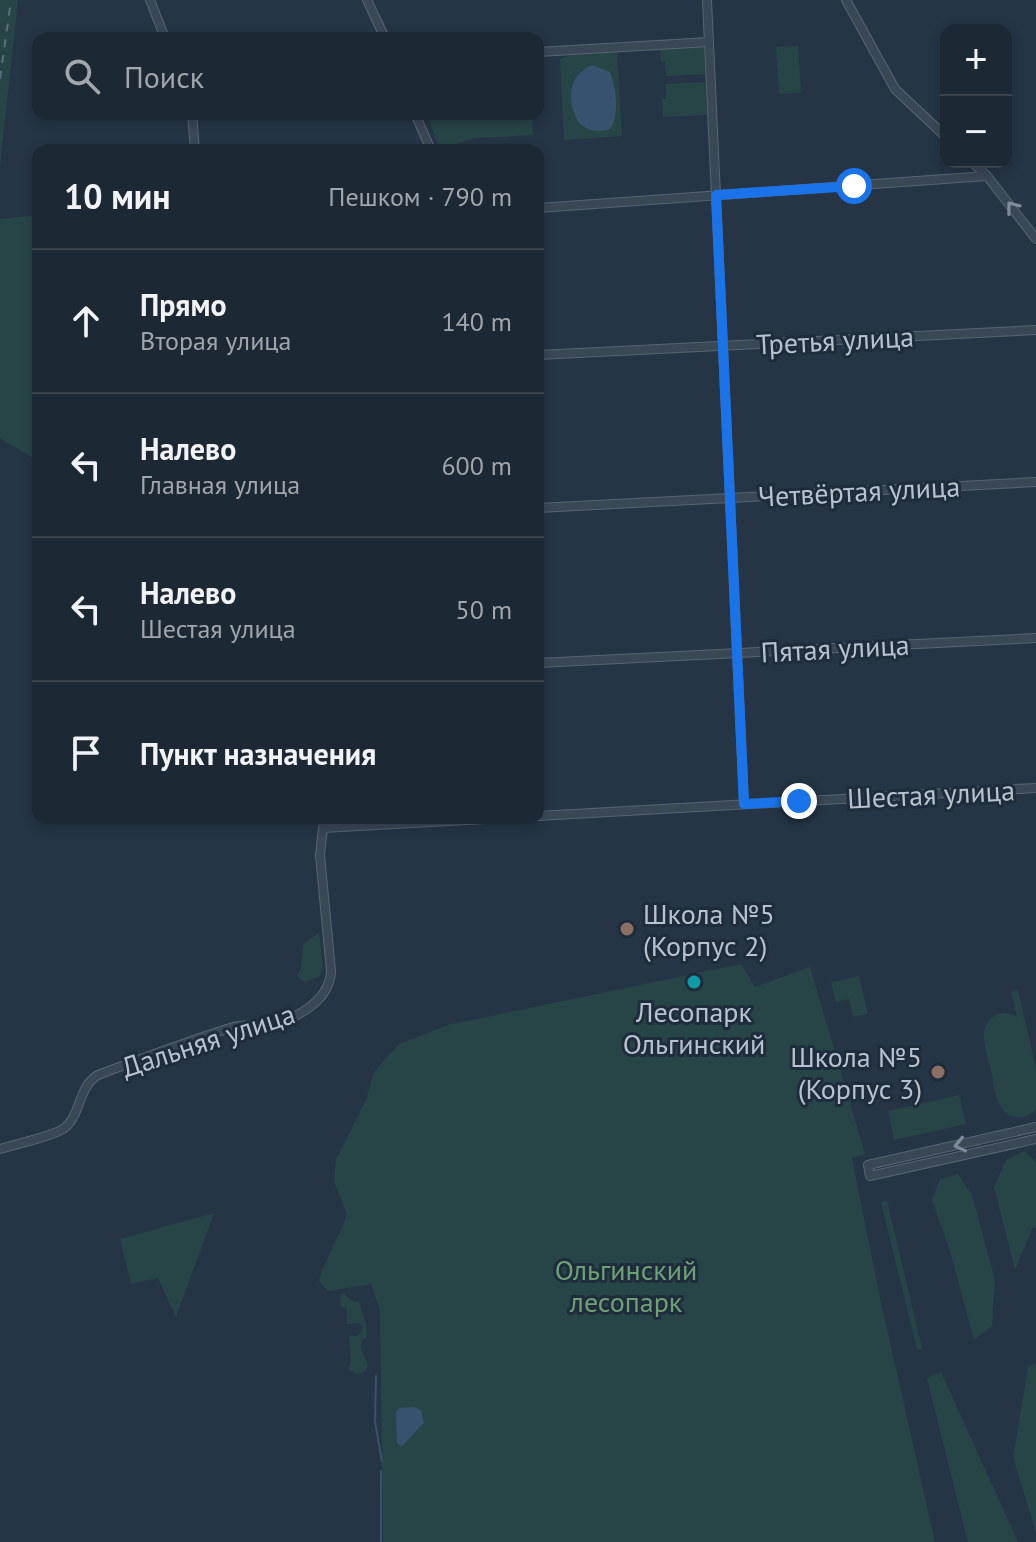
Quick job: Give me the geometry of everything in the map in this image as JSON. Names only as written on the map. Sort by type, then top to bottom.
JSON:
[{"type":"street","points":[[150,0],[163,32]]},
{"type":"street","points":[[367,0],[382,32]]},
{"type":"street","points":[[707,0],[744,804]]},
{"type":"street","points":[[846,0],[895,89],[940,131]]},
{"type":"street","points":[[544,52],[709,42]]},
{"type":"street","points":[[192,120],[194,144]]},
{"type":"street","points":[[417,120],[428,144]]},
{"type":"street","points":[[978,168],[1036,239]]},
{"type":"street","points":[[544,208],[987,176]]},
{"type":"street","name":"Третья улица","points":[[544,355],[1036,330]]},
{"type":"street","name":"Четвёртая улица","points":[[544,508],[1036,482]]},
{"type":"street","name":"Пятая улица","points":[[544,663],[1036,638]]},
{"type":"street","name":"Шестая улица","points":[[544,816],[1036,788]]},
{"type":"street","points":[[321,824],[323,828],[395,824]]},
{"type":"street","name":"Дальняя улица","points":[[0,1149],[62,1129],[74,1113],[87,1085],[98,1075],[237,1026],[262,1026],[279,1021],[321,998],[328,988],[331,971],[320,855],[323,828]]},
{"type":"street","points":[[1036,1127],[868,1165],[870,1176],[1036,1139]]},
{"type":"green space","points":[[0,0],[18,0],[0,166]]},
{"type":"green space","points":[[798,46],[801,93],[779,94],[776,47]]},
{"type":"green space","points":[[704,48],[705,74],[666,76],[660,49]]},
{"type":"green space","points":[[617,52],[622,136],[564,140],[560,59],[570,55]]},
{"type":"green space","points":[[705,82],[707,115],[663,117],[662,99],[666,99],[666,84]]},
{"type":"green space","points":[[429,120],[532,120],[533,135],[474,138],[457,144],[438,144]]},
{"type":"green space","points":[[32,216],[32,457],[0,438],[0,219]]},
{"type":"green space","points":[[319,933],[323,965],[320,976],[304,982],[297,976],[301,969],[303,944]]},
{"type":"green space","name":"Ольгинский лесопарк","points":[[741,964],[755,987],[810,967],[865,1154],[852,1158],[935,1542],[383,1542],[380,1311],[371,1284],[328,1291],[319,1281],[347,1214],[334,1182],[336,1159],[366,1100],[374,1072],[399,1044],[448,1025]]},
{"type":"green space","points":[[859,976],[868,1014],[853,1017],[849,999],[836,1002],[831,982]]},
{"type":"green space","points":[[1018,990],[1036,1068],[1036,1110],[1020,1117],[1007,1113],[998,1102],[984,1035],[988,1021],[994,1016],[1006,1013],[1017,1017],[1011,992]]},
{"type":"green space","points":[[959,1095],[966,1124],[894,1140],[888,1111]]},
{"type":"green space","points":[[1024,1151],[1036,1162],[1036,1228],[1033,1227],[1015,1270],[994,1187],[1006,1160]]},
{"type":"green space","points":[[958,1174],[972,1195],[995,1280],[992,1326],[974,1340],[950,1251],[932,1200],[940,1179]]},
{"type":"green space","points":[[887,1201],[920,1350],[917,1349],[881,1202]]},
{"type":"green space","points":[[214,1213],[176,1317],[158,1278],[131,1284],[120,1239]]},
{"type":"green space","points":[[343,1293],[350,1300],[359,1302],[366,1323],[367,1337],[362,1340],[361,1349],[368,1365],[366,1371],[357,1374],[348,1369],[351,1362],[349,1336],[357,1336],[362,1332],[362,1326],[358,1323],[347,1324],[347,1309],[341,1306],[340,1296]]},
{"type":"green space","points":[[1036,1363],[1036,1533],[1013,1457],[1028,1367]]},
{"type":"green space","points":[[941,1372],[1018,1542],[968,1542],[927,1378]]},
{"type":"water","points":[[592,65],[610,72],[614,86],[615,116],[610,129],[606,130],[593,130],[582,125],[572,105],[574,82]]},
{"type":"water","points":[[400,1408],[421,1410],[424,1423],[402,1446],[397,1443],[396,1412]]},
{"type":"waterway","points":[[376,1376],[375,1422],[382,1462]]},
{"type":"waterway","points":[[381,1471],[381,1542]]},
{"type":"railway","points":[[0,79],[11,0]]},
{"type":"place","name":"Школа №5 (Корпус 2)","points":[[627,929]]},
{"type":"place","name":"Лесопарк Ольгинский","points":[[694,982]]},
{"type":"place","name":"Школа №5 (Корпус 3)","points":[[938,1072]]},
{"type":"route","points":[[799,801],[744,804],[716,195],[854,186]]}]
